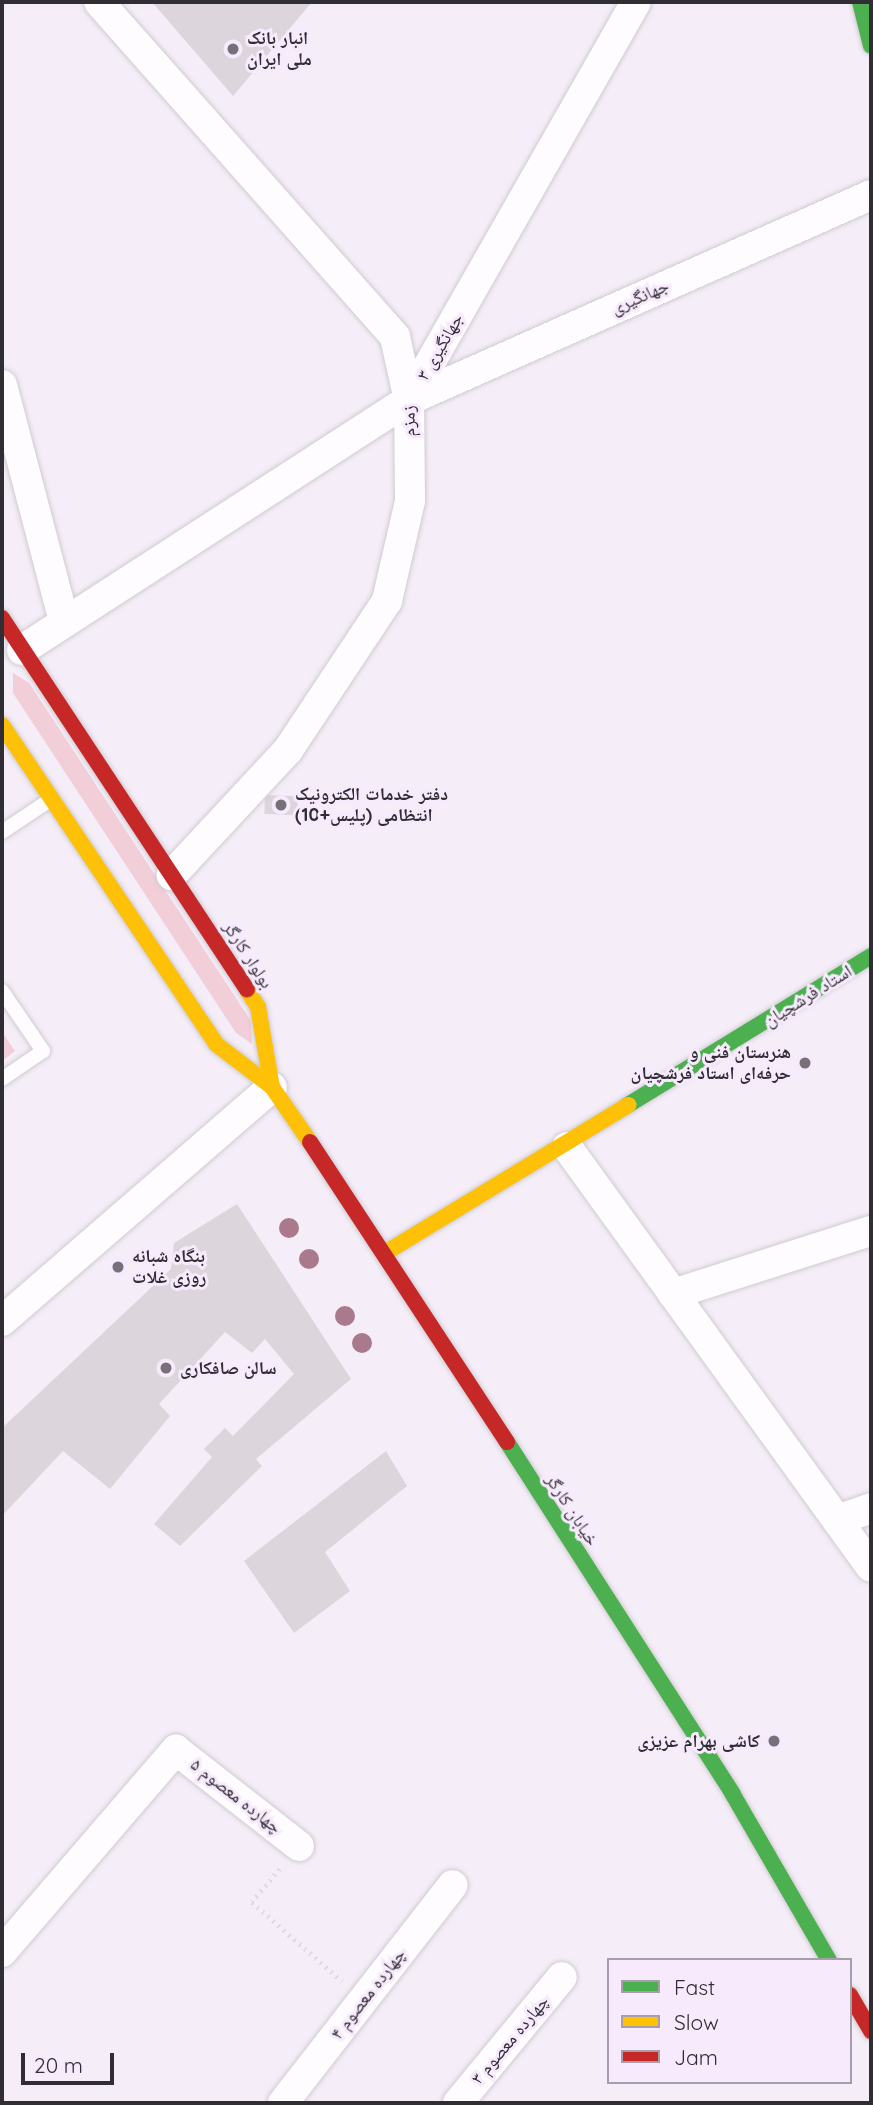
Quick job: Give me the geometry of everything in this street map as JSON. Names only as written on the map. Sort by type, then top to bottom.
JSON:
[{"type":"main road","points":[[860,2],[871,46]]},
{"type":"main road","name":"بولوار کارگر","points":[[2,618],[12,656],[172,875],[258,1007],[272,1087]]},
{"type":"main road","points":[[2,725],[216,1044],[272,1087]]},
{"type":"main road","name":"استاد فرشچیان","points":[[385,1253],[567,1147],[871,956]]},
{"type":"main road","name":"خیابان کارگر","points":[[272,1087],[385,1253],[732,1793],[828,1958]]},
{"type":"main road","points":[[852,1998],[871,2031]]},
{"type":"street","name":"زمزم","points":[[99,2],[395,337],[409,400],[410,501],[387,601],[288,750],[172,875]]},
{"type":"street","name":"جهانگیری ۳","points":[[12,656],[409,400],[635,2]]},
{"type":"street","name":"جهانگیری","points":[[409,400],[871,195]]},
{"type":"street","points":[[2,385],[64,621]]},
{"type":"street","points":[[2,1321],[272,1087]]},
{"type":"street","points":[[567,1147],[871,1567]]},
{"type":"street","points":[[673,1294],[871,1231]]},
{"type":"street","points":[[837,1520],[871,1508]]},
{"type":"street","name":"چهارده معصوم ۵","points":[[2,1952],[176,1749],[299,1846]]},
{"type":"street","name":"چهارده معصوم ۴","points":[[283,2103],[453,1885]]},
{"type":"street","name":"چهارده معصوم ۳","points":[[458,2103],[562,1977]]},
{"type":"lane","points":[[2,832],[51,799]]},
{"type":"lane","points":[[2,991],[43,1051],[2,1079]]},
{"type":"path","name":"چهارده معصوم ۵","points":[[299,1846],[252,1902],[363,2000]]},
{"type":"shaded area","points":[[13,673],[29,683],[251,1021],[252,1044],[236,1033],[13,693]]},
{"type":"shaded area","points":[[2,1032],[15,1051],[2,1061]]},
{"type":"building","name":"انبار بانک ملی ایران","points":[[152,2],[312,2],[233,96]]},
{"type":"building","name":"دفتر خدمات الکترونیک انتظامی (پلیس+10)","points":[[265,795],[298,796],[297,815],[264,814]]},
{"type":"building","points":[[237,1204],[351,1379],[256,1459],[262,1466],[180,1546],[154,1524],[212,1457],[204,1449],[225,1428],[233,1436],[294,1374],[265,1339],[252,1353],[225,1332],[159,1404],[170,1416],[110,1489],[63,1451],[2,1516],[2,1428],[171,1269],[174,1243]]},
{"type":"building","points":[[386,1451],[407,1486],[325,1552],[350,1591],[294,1633],[244,1561]]},
{"type":"traffic: fast","points":[[860,2],[871,46]]},
{"type":"traffic: fast","points":[[628,1105],[871,956]]},
{"type":"traffic: fast","points":[[507,1442],[732,1793],[828,1958]]},
{"type":"traffic: slow","points":[[2,725],[216,1044],[272,1087],[310,1142]]},
{"type":"traffic: slow","points":[[247,990],[258,1007],[272,1087]]},
{"type":"traffic: slow","points":[[385,1253],[628,1105]]},
{"type":"traffic: jam","points":[[2,618],[247,990]]},
{"type":"traffic: jam","points":[[310,1142],[507,1442]]},
{"type":"traffic: jam","points":[[852,1998],[871,2031]]},
{"type":"place","name":"انبار بانک ملی ایران","points":[[233,49]]},
{"type":"place","name":"دفتر خدمات الکترونیک انتظامی (پلیس+10)","points":[[281,805]]},
{"type":"place","name":"هنرستان فنی و حرفه‌ای استاد فرشچیان","points":[[805,1063]]},
{"type":"place","name":"بنگاه شبانه روزی غلات","points":[[118,1267]]},
{"type":"place","name":"سالن صافكارى","points":[[166,1368]]},
{"type":"place","name":"کاشی بهرام عزیزی","points":[[774,1741]]}]
